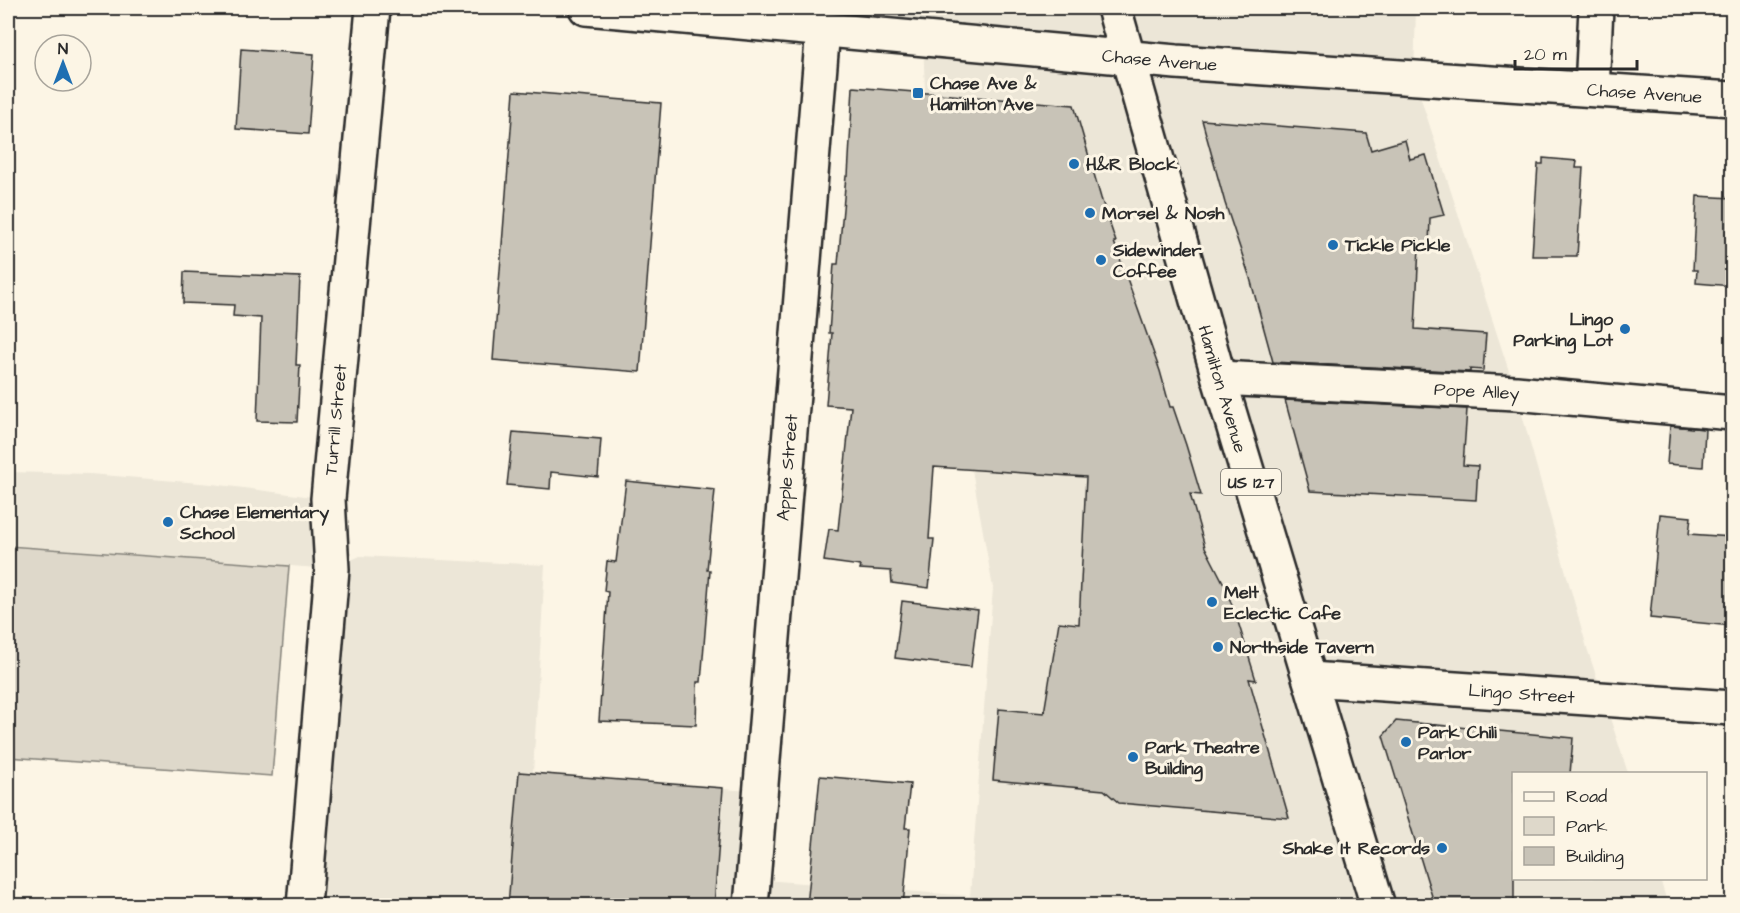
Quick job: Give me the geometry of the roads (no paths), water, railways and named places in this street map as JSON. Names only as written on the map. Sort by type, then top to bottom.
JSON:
[{"type":"street","name":"Turrill Street","points":[[304,906],[332,569],[328,500],[373,8]]},
{"type":"street","name":"Chase Avenue","points":[[586,8],[1128,58],[1732,99]]},
{"type":"street","name":"Hamilton Avenue","points":[[1114,8],[1219,378],[1378,906]]},
{"type":"street","points":[[1592,89],[1596,8]]},
{"type":"street","name":"Apple Street","points":[[751,906],[823,29]]},
{"type":"street","name":"Pope Alley","points":[[1219,378],[1516,393],[1732,413]]},
{"type":"street","name":"Lingo Street","points":[[1310,679],[1732,708]]},
{"type":"place","name":"Chase Ave & Hamilton Ave","points":[[918,93]]},
{"type":"place","name":"H&R Block","points":[[1074,164]]},
{"type":"place","name":"Morsel & Nosh","points":[[1090,213]]},
{"type":"place","name":"Tickle Pickle","points":[[1333,245]]},
{"type":"place","name":"Sidewinder Coffee","points":[[1101,260]]},
{"type":"place","name":"Lingo Parking Lot","points":[[1625,329]]},
{"type":"place","name":"Chase Elementary School","points":[[168,522]]},
{"type":"place","name":"Melt Eclectic Cafe","points":[[1212,602]]},
{"type":"place","name":"Northside Tavern","points":[[1218,647]]},
{"type":"place","name":"Park Chili Parlor","points":[[1406,742]]},
{"type":"place","name":"Park Theatre Building","points":[[1133,757]]},
{"type":"place","name":"Shake It Records","points":[[1442,848]]}]
